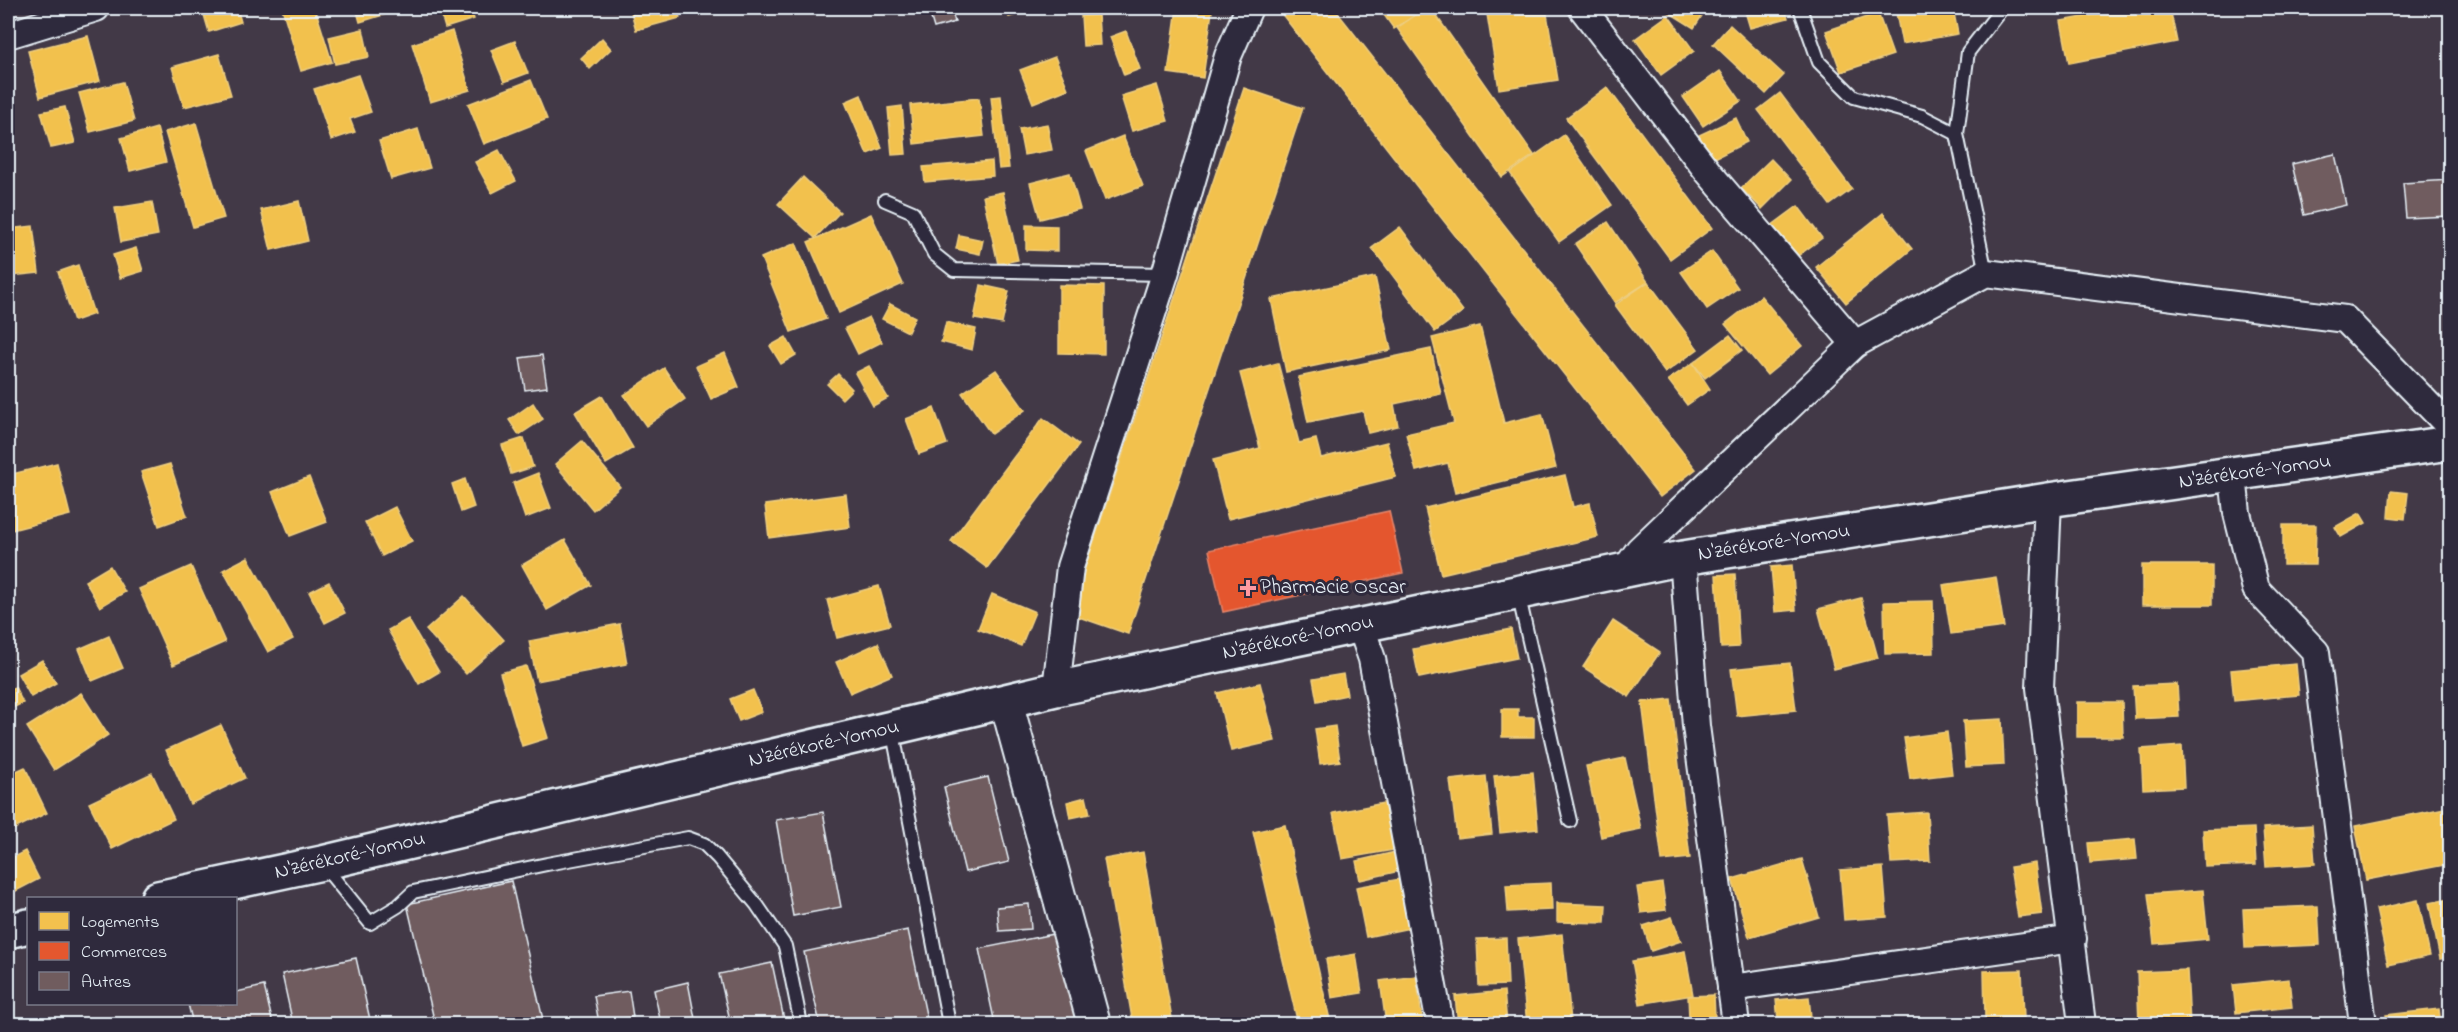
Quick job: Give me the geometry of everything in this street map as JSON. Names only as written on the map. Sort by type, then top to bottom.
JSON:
[{"type":"highway","name":"N'zérékoré-Yomou","points":[[163,897],[322,863],[1056,689],[1683,558],[2048,500],[2233,476],[2451,443]]},
{"type":"highway","points":[[8,931],[27,926]]},
{"type":"street","points":[[8,35],[96,8]]},
{"type":"street","points":[[1056,689],[1070,567],[1165,274],[1228,56],[1249,8]]},
{"type":"street","points":[[1582,8],[1709,172],[1855,344]]},
{"type":"street","points":[[1626,570],[1639,550],[1855,344],[1986,273],[2345,319],[2451,427]]},
{"type":"street","points":[[2233,476],[2237,513],[2256,589],[2316,652],[2363,1024]]},
{"type":"street","points":[[2048,500],[2040,688],[2082,1024]]},
{"type":"street","points":[[1683,558],[1696,726],[1736,1024]]},
{"type":"street","points":[[1360,624],[1372,659],[1440,1024]]},
{"type":"street","points":[[1006,701],[1094,1024]]},
{"type":"street","points":[[1731,988],[2073,939]]},
{"type":"lane","points":[[1800,8],[1819,62],[1854,97],[1922,116],[1957,134]]},
{"type":"lane","points":[[1986,273],[1957,134],[1968,52],[2002,8]]},
{"type":"lane","points":[[885,200],[913,212],[934,254],[954,270],[1165,274]]},
{"type":"lane","points":[[1518,592],[1570,821]]},
{"type":"lane","points":[[892,728],[949,1024]]},
{"type":"lane","points":[[322,863],[370,923],[398,906],[413,892],[688,838],[704,844],[717,857],[757,905],[785,946],[801,1024]]},
{"type":"building: Logements","points":[[202,8],[237,8],[241,22],[209,32]]},
{"type":"building: Logements","points":[[282,8],[315,8],[332,62],[301,71]]},
{"type":"building: Logements","points":[[356,8],[395,8],[396,11],[360,22]]},
{"type":"building: Logements","points":[[439,8],[470,8],[474,19],[445,28]]},
{"type":"building: Logements","points":[[630,8],[678,8],[680,18],[636,30]]},
{"type":"building: Logements","points":[[1006,8],[1041,8],[1009,17]]},
{"type":"building: Logements","points":[[1177,8],[1212,11],[1203,78],[1168,73]]},
{"type":"building: Logements","points":[[1277,8],[1334,8],[1696,469],[1660,497]]},
{"type":"building: Logements","points":[[1379,8],[1425,8],[1394,29]]},
{"type":"building: Logements","points":[[1426,8],[1431,8],[1534,155],[1502,177],[1397,28]]},
{"type":"building: Logements","points":[[1486,8],[1546,8],[1558,80],[1499,89]]},
{"type":"building: Logements","points":[[1662,8],[1707,8],[1694,28]]},
{"type":"building: Logements","points":[[1744,8],[1785,8],[1788,18],[1750,28]]},
{"type":"building: Logements","points":[[1895,8],[1953,8],[1958,34],[1902,44]]},
{"type":"building: Logements","points":[[2132,8],[2170,8],[2177,42],[2069,63],[2061,21]]},
{"type":"building: Logements","points":[[1878,13],[1893,55],[1841,72],[1826,31]]},
{"type":"building: Logements","points":[[1098,15],[1100,45],[1083,46],[1081,16]]},
{"type":"building: Logements","points":[[1668,15],[1694,51],[1661,75],[1635,39]]},
{"type":"building: Logements","points":[[1730,25],[1784,75],[1766,94],[1713,44]]},
{"type":"building: Logements","points":[[363,29],[369,57],[335,64],[329,37]]},
{"type":"building: Logements","points":[[452,31],[470,90],[430,102],[412,44]]},
{"type":"building: Logements","points":[[1126,31],[1140,69],[1124,75],[1110,37]]},
{"type":"building: Logements","points":[[88,36],[100,81],[40,97],[28,51]]},
{"type":"building: Logements","points":[[602,38],[611,49],[590,69],[581,58]]},
{"type":"building: Logements","points":[[515,41],[528,73],[504,82],[491,50]]},
{"type":"building: Logements","points":[[219,54],[231,95],[184,107],[172,67]]},
{"type":"building: Logements","points":[[1055,57],[1068,89],[1033,103],[1020,70]]},
{"type":"building: Logements","points":[[1720,71],[1741,101],[1703,126],[1683,97]]},
{"type":"building: Logements","points":[[358,75],[371,112],[350,119],[355,132],[331,140],[314,89]]},
{"type":"building: Logements","points":[[531,80],[547,119],[484,144],[468,104]]},
{"type":"building: Logements","points":[[123,82],[134,121],[90,132],[79,93]]},
{"type":"building: Logements","points":[[1157,85],[1168,121],[1132,131],[1121,96]]},
{"type":"building: Logements","points":[[1607,87],[1712,228],[1670,259],[1566,118]]},
{"type":"building: Logements","points":[[1244,88],[1303,108],[1128,634],[1070,614]]},
{"type":"building: Logements","points":[[1780,93],[1852,189],[1830,205],[1758,110]]},
{"type":"building: Logements","points":[[861,95],[882,148],[867,154],[845,102]]},
{"type":"building: Logements","points":[[1001,96],[1009,168],[999,169],[991,97]]},
{"type":"building: Logements","points":[[979,98],[984,136],[914,144],[910,105]]},
{"type":"building: Logements","points":[[902,106],[906,154],[892,155],[888,108]]},
{"type":"building: Logements","points":[[65,107],[75,143],[51,148],[41,112]]},
{"type":"building: Logements","points":[[1736,118],[1747,142],[1711,160],[1699,135]]},
{"type":"building: Logements","points":[[196,123],[224,218],[193,227],[165,132]]},
{"type":"building: Logements","points":[[1047,124],[1052,150],[1024,155],[1019,129]]},
{"type":"building: Logements","points":[[157,128],[166,162],[130,171],[121,138]]},
{"type":"building: Logements","points":[[418,129],[430,168],[391,179],[379,141]]},
{"type":"building: Logements","points":[[1564,135],[1612,205],[1559,242],[1510,173]]},
{"type":"building: Logements","points":[[1123,136],[1143,186],[1105,200],[1086,151]]},
{"type":"building: Logements","points":[[499,150],[516,181],[492,193],[475,162]]},
{"type":"building: Logements","points":[[1771,159],[1791,180],[1762,209],[1741,188]]},
{"type":"building: Logements","points":[[992,161],[993,176],[925,182],[923,167]]},
{"type":"building: Logements","points":[[1070,173],[1080,209],[1040,219],[1030,183]]},
{"type":"building: Logements","points":[[803,177],[840,212],[815,238],[778,204]]},
{"type":"building: Logements","points":[[1003,192],[1018,260],[998,264],[983,196]]},
{"type":"building: Logements","points":[[299,201],[308,241],[271,250],[261,210]]},
{"type":"building: Logements","points":[[152,202],[158,235],[121,242],[115,208]]},
{"type":"building: Logements","points":[[1798,206],[1822,238],[1791,261],[1767,229]]},
{"type":"building: Logements","points":[[1883,213],[1912,249],[1846,303],[1816,267]]},
{"type":"building: Logements","points":[[871,214],[903,284],[839,313],[808,242]]},
{"type":"building: Logements","points":[[1608,222],[1648,282],[1615,303],[1575,244]]},
{"type":"building: Logements","points":[[1026,225],[1057,226],[1057,251],[1026,250]]},
{"type":"building: Logements","points":[[33,226],[39,273],[11,276],[8,229]]},
{"type":"building: Logements","points":[[1400,227],[1463,311],[1435,332],[1372,248]]},
{"type":"building: Logements","points":[[959,235],[983,240],[980,254],[956,249]]},
{"type":"building: Logements","points":[[796,243],[826,319],[791,332],[761,258]]},
{"type":"building: Logements","points":[[136,248],[143,271],[120,278],[113,255]]},
{"type":"building: Logements","points":[[1712,251],[1738,288],[1707,309],[1681,272]]},
{"type":"building: Logements","points":[[78,265],[94,314],[74,321],[58,272]]},
{"type":"building: Logements","points":[[1375,277],[1391,350],[1286,372],[1271,299]]},
{"type":"building: Logements","points":[[1648,282],[1698,349],[1665,373],[1615,305]]},
{"type":"building: Logements","points":[[981,285],[1009,291],[1002,324],[974,319]]},
{"type":"building: Logements","points":[[1059,285],[1104,286],[1104,354],[1059,353]]},
{"type":"building: Logements","points":[[1761,296],[1802,346],[1767,375],[1725,324]]},
{"type":"building: Logements","points":[[890,304],[915,317],[908,332],[882,319]]},
{"type":"building: Logements","points":[[869,317],[882,342],[858,354],[845,328]]},
{"type":"building: Logements","points":[[946,322],[976,329],[972,350],[941,342]]},
{"type":"building: Logements","points":[[1480,326],[1504,423],[1542,414],[1556,468],[1455,493],[1448,463],[1416,471],[1406,434],[1454,423],[1432,338]]},
{"type":"building: Logements","points":[[1730,335],[1742,350],[1705,378],[1693,363]]},
{"type":"building: Logements","points":[[786,337],[796,355],[781,364],[770,346]]},
{"type":"building: Logements","points":[[1431,349],[1441,394],[1394,404],[1398,426],[1368,433],[1363,411],[1308,422],[1298,377]]},
{"type":"building: Logements","points":[[725,353],[739,387],[711,399],[696,366]]},
{"type":"building: Logements","points":[[1278,363],[1299,443],[1316,439],[1321,458],[1387,442],[1396,477],[1228,519],[1213,460],[1260,448],[1240,373]]},
{"type":"building: Logements","points":[[1693,363],[1710,389],[1687,405],[1668,380]]},
{"type":"building: Logements","points":[[869,366],[888,398],[873,406],[855,373]]},
{"type":"building: Logements","points":[[664,368],[685,399],[646,426],[624,395]]},
{"type":"building: Logements","points":[[996,370],[1025,410],[991,434],[962,393]]},
{"type":"building: Logements","points":[[838,374],[852,389],[842,399],[827,384]]},
{"type":"building: Logements","points":[[602,396],[633,448],[606,464],[575,412]]},
{"type":"building: Logements","points":[[533,403],[543,419],[519,435],[509,420]]},
{"type":"building: Logements","points":[[934,408],[947,444],[919,454],[906,419]]},
{"type":"building: Logements","points":[[1043,418],[1079,445],[987,568],[951,541]]},
{"type":"building: Logements","points":[[524,438],[533,467],[511,474],[502,445]]},
{"type":"building: Logements","points":[[582,441],[620,487],[593,510],[555,464]]},
{"type":"building: Logements","points":[[57,463],[70,515],[8,531],[8,475]]},
{"type":"building: Logements","points":[[170,464],[187,516],[159,526],[141,472]]},
{"type":"building: Logements","points":[[538,473],[551,508],[525,518],[513,483]]},
{"type":"building: Logements","points":[[1565,475],[1573,507],[1590,503],[1598,537],[1441,574],[1425,508]]},
{"type":"building: Logements","points":[[309,477],[327,522],[290,536],[272,492]]},
{"type":"building: Logements","points":[[465,479],[474,507],[461,512],[452,484]]},
{"type":"building: Logements","points":[[2391,491],[2408,493],[2405,519],[2389,517]]},
{"type":"building: Logements","points":[[846,494],[850,527],[769,538],[765,505]]},
{"type":"building: Logements","points":[[395,507],[412,541],[382,556],[365,522]]},
{"type":"building: Logements","points":[[2360,513],[2366,523],[2341,537],[2335,527]]},
{"type":"building: Logements","points":[[2283,525],[2316,525],[2315,565],[2283,565]]},
{"type":"building: Logements","points":[[565,540],[591,585],[547,610],[522,565]]},
{"type":"building: Logements","points":[[248,557],[293,639],[268,652],[223,570]]},
{"type":"building: Logements","points":[[1792,565],[1796,610],[1775,612],[1771,567]]},
{"type":"building: Logements","points":[[2142,565],[2212,565],[2212,605],[2142,605]]},
{"type":"building: Logements","points":[[110,566],[125,592],[100,607],[85,581]]},
{"type":"building: Logements","points":[[191,566],[225,642],[173,665],[139,589]]},
{"type":"building: Logements","points":[[1735,574],[1739,647],[1721,648],[1716,575]]},
{"type":"building: Logements","points":[[1996,577],[2004,627],[1951,634],[1943,585]]},
{"type":"building: Logements","points":[[329,582],[345,613],[325,623],[309,592]]},
{"type":"building: Logements","points":[[879,586],[890,625],[837,638],[827,600]]},
{"type":"building: Logements","points":[[992,594],[1035,612],[1021,646],[978,629]]},
{"type":"building: Logements","points":[[464,596],[504,640],[466,674],[426,630]]},
{"type":"building: Logements","points":[[1861,598],[1878,658],[1834,669],[1818,609]]},
{"type":"building: Logements","points":[[1933,601],[1934,653],[1885,654],[1884,602]]},
{"type":"building: Logements","points":[[408,619],[439,672],[419,684],[388,630]]},
{"type":"building: Logements","points":[[1613,621],[1660,652],[1629,697],[1583,667]]},
{"type":"building: Logements","points":[[620,624],[627,664],[537,681],[529,641]]},
{"type":"building: Logements","points":[[1511,629],[1517,658],[1419,678],[1413,649]]},
{"type":"building: Logements","points":[[109,636],[123,668],[92,681],[79,649]]},
{"type":"building: Logements","points":[[878,643],[892,675],[850,693],[836,662]]},
{"type":"building: Logements","points":[[42,660],[56,683],[31,697],[18,674]]},
{"type":"building: Logements","points":[[1790,663],[1796,710],[1737,716],[1731,669]]},
{"type":"building: Logements","points":[[2296,664],[2299,695],[2234,701],[2231,670]]},
{"type":"building: Logements","points":[[526,666],[548,738],[522,746],[500,673]]},
{"type":"building: Logements","points":[[1343,674],[1347,695],[1317,701],[1313,679]]},
{"type":"building: Logements","points":[[1260,683],[1275,741],[1231,751],[1217,693]]},
{"type":"building: Logements","points":[[2177,684],[2179,717],[2135,719],[2133,686]]},
{"type":"building: Logements","points":[[15,687],[23,703],[8,710],[8,690]]},
{"type":"building: Logements","points":[[753,690],[762,712],[739,721],[730,699]]},
{"type":"building: Logements","points":[[81,693],[108,735],[54,770],[27,727]]},
{"type":"building: Logements","points":[[1671,699],[1690,858],[1662,861],[1642,702]]},
{"type":"building: Logements","points":[[2077,702],[2122,702],[2123,737],[2077,737]]},
{"type":"building: Logements","points":[[1502,709],[1518,709],[1518,717],[1534,717],[1534,737],[1502,737]]},
{"type":"building: Logements","points":[[2002,719],[2004,765],[1966,767],[1963,721]]},
{"type":"building: Logements","points":[[221,725],[245,778],[190,804],[166,750]]},
{"type":"building: Logements","points":[[1335,726],[1340,761],[1320,764],[1315,729]]},
{"type":"building: Logements","points":[[1947,732],[1952,774],[1910,779],[1904,738]]},
{"type":"building: Logements","points":[[2182,746],[2184,787],[2143,789],[2141,749]]},
{"type":"building: Logements","points":[[1625,758],[1641,829],[1601,837],[1586,766]]},
{"type":"building: Logements","points":[[25,767],[47,813],[8,832],[8,775]]},
{"type":"building: Logements","points":[[1533,772],[1538,829],[1500,833],[1494,776]]},
{"type":"building: Logements","points":[[152,773],[174,819],[112,849],[89,803]]},
{"type":"building: Logements","points":[[1486,776],[1492,834],[1457,838],[1450,780]]},
{"type":"building: Logements","points":[[1086,797],[1090,814],[1070,818],[1067,802]]},
{"type":"building: Logements","points":[[1384,803],[1394,850],[1342,859],[1333,813]]},
{"type":"building: Logements","points":[[2450,807],[2450,864],[2366,880],[2355,826]]},
{"type":"building: Logements","points":[[1927,812],[1930,861],[1891,863],[1887,815]]},
{"type":"building: Logements","points":[[1285,825],[1331,1024],[1298,1024],[1253,832]]},
{"type":"building: Logements","points":[[2312,825],[2315,864],[2266,867],[2263,828]]},
{"type":"building: Logements","points":[[2254,828],[2256,865],[2205,867],[2203,830]]},
{"type":"building: Logements","points":[[2135,839],[2137,859],[2090,863],[2088,843]]},
{"type":"building: Logements","points":[[25,851],[39,879],[8,895],[8,860]]},
{"type":"building: Logements","points":[[1400,851],[1404,870],[1360,880],[1356,861]]},
{"type":"building: Logements","points":[[1143,852],[1173,1024],[1133,1024],[1104,859]]},
{"type":"building: Logements","points":[[1802,859],[1819,917],[1749,937],[1732,879]]},
{"type":"building: Logements","points":[[2035,863],[2042,914],[2018,917],[2010,867]]},
{"type":"building: Logements","points":[[1883,867],[1887,917],[1844,920],[1840,870]]},
{"type":"building: Logements","points":[[1405,878],[1415,927],[1366,937],[1356,887]]},
{"type":"building: Logements","points":[[1551,883],[1552,910],[1508,912],[1506,885]]},
{"type":"building: Logements","points":[[1662,883],[1666,910],[1641,913],[1637,887]]},
{"type":"building: Logements","points":[[2203,890],[2208,939],[2154,944],[2148,894]]},
{"type":"building: Logements","points":[[2450,899],[2450,957],[2440,959],[2429,903]]},
{"type":"building: Logements","points":[[2418,900],[2430,956],[2388,965],[2376,909]]},
{"type":"building: Logements","points":[[1557,903],[1606,905],[1605,923],[1557,922]]},
{"type":"building: Logements","points":[[2318,906],[2320,945],[2245,948],[2243,909]]},
{"type":"building: Logements","points":[[1672,917],[1681,941],[1651,951],[1643,926]]},
{"type":"building: Logements","points":[[1562,934],[1571,1021],[1527,1024],[1518,939]]},
{"type":"building: Logements","points":[[1506,938],[1508,985],[1479,986],[1477,939]]},
{"type":"building: Logements","points":[[1685,951],[1693,995],[1640,1004],[1632,961]]},
{"type":"building: Logements","points":[[1356,954],[1362,993],[1332,998],[1326,959]]},
{"type":"building: Logements","points":[[2022,970],[2024,1018],[1985,1019],[1984,971]]},
{"type":"building: Logements","points":[[2187,970],[2190,1024],[2139,1024],[2137,972]]},
{"type":"building: Logements","points":[[1416,976],[1423,1024],[1386,1024],[1380,981]]},
{"type":"building: Logements","points":[[2289,979],[2292,1007],[2236,1013],[2233,985]]},
{"type":"building: Logements","points":[[1504,991],[1507,1024],[1458,1024],[1455,996]]},
{"type":"building: Logements","points":[[1714,995],[1715,1017],[1689,1018],[1688,996]]},
{"type":"building: Logements","points":[[1809,997],[1811,1017],[1778,1020],[1776,1000]]},
{"type":"building: Logements","points":[[2439,1009],[2441,1024],[2387,1024],[2386,1015]]},
{"type":"building: Logements","points":[[1972,1020],[1972,1024],[1925,1024],[1925,1022]]},
{"type":"building: Commerces","points":[[1389,511],[1403,573],[1223,612],[1209,550]]},
{"type":"building: Autres","points":[[928,8],[951,8],[955,22],[934,28]]},
{"type":"building: Autres","points":[[2335,154],[2346,205],[2304,215],[2292,164]]},
{"type":"building: Autres","points":[[2450,180],[2450,216],[2406,218],[2403,183]]},
{"type":"building: Autres","points":[[542,355],[547,387],[525,390],[520,358]]},
{"type":"building: Autres","points":[[988,777],[1009,862],[965,872],[944,787]]},
{"type":"building: Autres","points":[[823,812],[841,907],[793,916],[776,820]]},
{"type":"building: Autres","points":[[511,881],[544,1024],[435,1024],[407,904]]},
{"type":"building: Autres","points":[[1029,904],[1031,929],[999,931],[997,907]]},
{"type":"building: Autres","points":[[908,930],[928,1024],[820,1024],[804,952]]},
{"type":"building: Autres","points":[[1058,933],[1077,1024],[995,1024],[979,949]]},
{"type":"building: Autres","points":[[356,958],[371,1024],[293,1024],[282,974]]},
{"type":"building: Autres","points":[[772,963],[785,1024],[731,1024],[719,974]]},
{"type":"building: Autres","points":[[688,982],[696,1024],[661,1024],[654,990]]},
{"type":"building: Autres","points":[[264,986],[273,1024],[193,1024],[188,1005],[237,1005],[237,992]]},
{"type":"building: Autres","points":[[629,991],[633,1017],[599,1023],[594,996]]},
{"type":"place","name":"Pharmacie Oscar","points":[[1248,588]]}]
